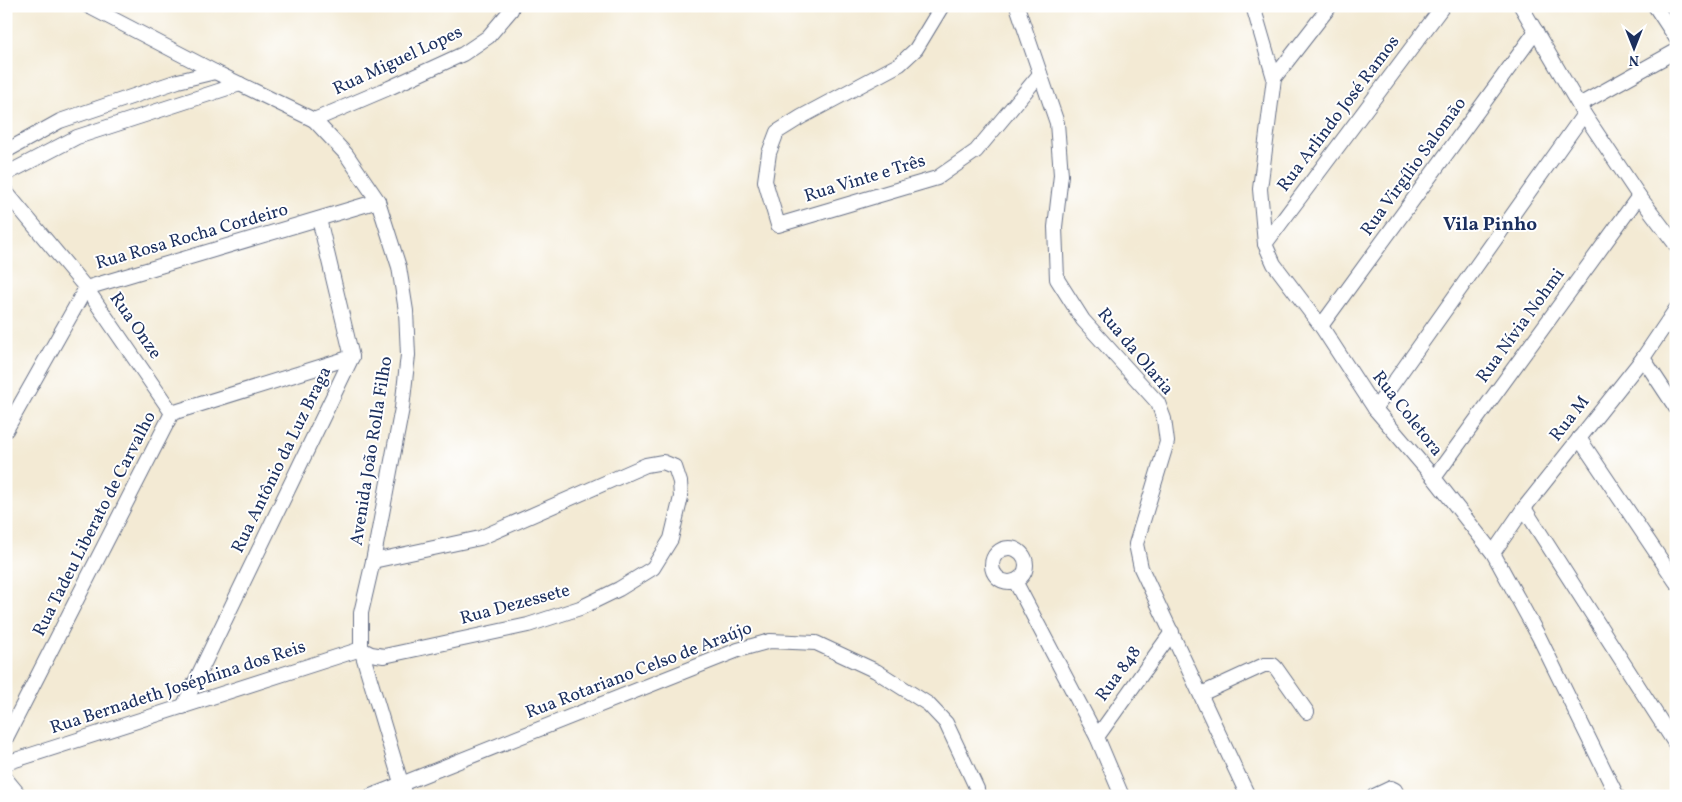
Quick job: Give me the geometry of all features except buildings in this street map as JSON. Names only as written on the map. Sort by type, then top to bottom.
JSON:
[{"type":"street","name":"Avenida João Rolla Filho","points":[[88,6],[215,72],[314,120],[346,154],[378,201],[398,267],[406,310],[408,355],[402,408],[373,562],[361,613],[361,648],[403,790]]},
{"type":"street","name":"Rua Miguel Lopes","points":[[314,120],[463,54],[488,37],[511,10],[512,6]]},
{"type":"street","name":"Rua Vinte e Três","points":[[942,6],[916,49],[900,64],[801,117],[777,132],[769,152],[765,181],[778,224],[937,178],[976,151],[1040,74]]},
{"type":"street","name":"Rua da Olaria","points":[[1017,6],[1057,123],[1061,175],[1055,227],[1057,279],[1083,320],[1158,403],[1164,419],[1167,442],[1136,544],[1141,568],[1248,796]]},
{"type":"street","name":"Rua Coletora","points":[[1252,6],[1274,78],[1260,189],[1265,244],[1274,264],[1321,326],[1374,409],[1434,478],[1493,553],[1539,637],[1617,796]]},
{"type":"street","points":[[1274,78],[1330,6]]},
{"type":"street","name":"Rua Arlindo José Ramos","points":[[1265,244],[1443,6]]},
{"type":"street","points":[[1521,6],[1581,110],[1639,196],[1676,245]]},
{"type":"street","points":[[1655,6],[1676,38]]},
{"type":"street","name":"Rua Virgílio Salomão","points":[[1321,326],[1536,30]]},
{"type":"street","points":[[1374,409],[1581,110],[1676,51]]},
{"type":"street","points":[[6,152],[60,121],[178,81],[215,72]]},
{"type":"street","points":[[162,110],[176,96],[178,81]]},
{"type":"street","points":[[6,174],[77,137],[240,84]]},
{"type":"street","name":"Rua Onze","points":[[6,192],[86,288],[172,413]]},
{"type":"street","name":"Rua Nívia Nohmi","points":[[1434,478],[1639,196]]},
{"type":"street","name":"Rua Rosa Rocha Cordeiro","points":[[6,430],[86,288],[378,201]]},
{"type":"street","name":"Rua Antônio da Luz Braga","points":[[182,707],[352,357],[319,219]]},
{"type":"street","name":"Rua M","points":[[1493,553],[1524,508],[1643,358],[1676,309]]},
{"type":"street","name":"Rua Tadeu Liberato de Carvalho","points":[[6,738],[172,413],[352,357]]},
{"type":"street","points":[[1643,358],[1676,408]]},
{"type":"street","points":[[1579,438],[1676,582]]},
{"type":"street","name":"Rua Dezessete","points":[[361,648],[371,654],[384,656],[528,625],[580,608],[619,590],[653,568],[671,539],[681,497],[680,482],[675,467],[663,462],[646,465],[480,538],[373,562]]},
{"type":"street","points":[[1524,508],[1676,745]]},
{"type":"street","points":[[1015,581],[1097,737],[1122,796]]},
{"type":"street","name":"Rua 848","points":[[1097,737],[1172,632]]},
{"type":"street","name":"Rua Rotariano Celso de Araújo","points":[[372,796],[403,790],[729,653],[770,641],[816,643],[876,671],[928,704],[946,723],[977,789],[978,796]]},
{"type":"street","name":"Rua Bernadeth Joséphina dos Reis","points":[[6,763],[361,648]]},
{"type":"street","points":[[1201,694],[1264,665],[1273,665],[1307,712]]},
{"type":"street","points":[[6,779],[20,796]]},
{"type":"street","points":[[1374,796],[1391,788],[1395,790],[1398,796]]},
{"type":"district","name":"Vila Pinho","points":[[1490,225]]}]
